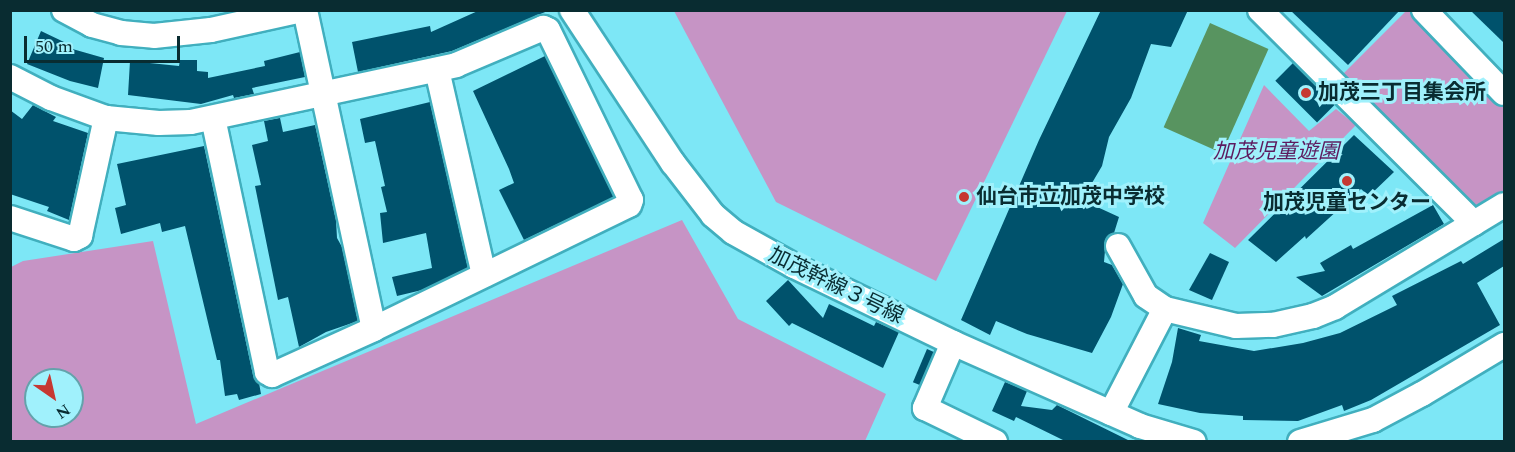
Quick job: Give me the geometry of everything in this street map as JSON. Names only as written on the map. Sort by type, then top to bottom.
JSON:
[{"type":"street","points":[[64,10],[92,25],[121,33],[154,36],[211,30],[304,10],[374,329]]},
{"type":"street","name":"加茂幹線３号線","points":[[572,10],[673,163],[713,215],[754,246],[954,343],[1111,413],[1167,436],[1194,441]]},
{"type":"street","points":[[1260,10],[1474,223]]},
{"type":"street","points":[[1424,10],[1504,93]]},
{"type":"street","points":[[10,77],[51,98],[106,118],[159,123],[213,119],[437,70],[476,59],[543,28],[548,30],[630,200],[629,205],[374,329],[272,375],[267,372],[213,119]]},
{"type":"street","points":[[437,70],[484,275]]},
{"type":"street","points":[[10,218],[74,239],[80,236],[106,118]]},
{"type":"street","points":[[1118,246],[1146,296],[1165,309],[1236,326],[1293,321],[1335,307],[1504,206]]},
{"type":"street","points":[[1111,413],[1165,309]]},
{"type":"street","points":[[954,343],[925,408],[995,441]]},
{"type":"street","points":[[1300,441],[1373,420],[1504,345]]},
{"type":"green space","points":[[674,11],[1067,11],[936,281],[776,202]]},
{"type":"green space","points":[[1406,11],[1409,11],[1504,106],[1504,196],[1482,209],[1467,206],[1339,78]]},
{"type":"green space","name":"加茂児童遊園","points":[[1264,85],[1309,131],[1336,109],[1356,125],[1235,248],[1203,223]]},
{"type":"green space","points":[[682,220],[738,319],[886,394],[865,441],[11,441],[11,267],[23,261],[153,241],[196,424]]},
{"type":"shaded area","points":[[1210,23],[1268,49],[1222,153],[1164,127]]},
{"type":"building","points":[[480,10],[550,10],[452,51],[358,72],[352,42],[430,26],[431,32]]},
{"type":"building","points":[[1101,10],[1188,10],[1171,47],[1151,44],[1131,98],[1109,137],[1102,166],[1082,200],[1119,217],[1114,233],[1106,239],[1104,262],[1112,265],[1123,284],[1111,317],[1092,353],[1027,334],[996,321],[990,335],[961,320],[1039,140]]},
{"type":"building","points":[[1290,10],[1400,10],[1348,65]]},
{"type":"building","points":[[1470,10],[1504,10],[1504,43]]},
{"type":"building","points":[[41,31],[64,42],[62,46],[104,58],[98,88],[70,81],[27,64]]},
{"type":"building","points":[[300,52],[305,77],[252,88],[254,94],[234,98],[233,95],[201,104],[128,95],[130,61],[179,66],[180,60],[197,60],[197,71],[208,72],[208,78],[265,66],[264,61]]},
{"type":"building","points":[[545,56],[614,197],[524,240],[499,190],[514,183],[473,91]]},
{"type":"building","name":"加茂三丁目集会所","points":[[1293,63],[1335,105],[1317,122],[1275,81]]},
{"type":"building","points":[[430,102],[468,268],[422,290],[397,296],[392,277],[432,268],[426,233],[383,243],[380,213],[387,212],[381,187],[385,186],[375,141],[365,143],[360,119]]},
{"type":"building","points":[[33,105],[56,117],[53,121],[88,133],[69,220],[47,211],[49,207],[10,194],[10,110],[22,119]]},
{"type":"building","points":[[280,118],[283,132],[315,125],[336,220],[337,238],[342,247],[358,321],[326,332],[299,347],[288,297],[278,300],[255,186],[261,185],[252,145],[268,141],[264,121]]},
{"type":"building","name":"加茂児童センター","points":[[1354,135],[1394,172],[1369,196],[1361,189],[1306,239],[1305,236],[1276,262],[1248,240]]},
{"type":"building","points":[[204,146],[253,375],[259,383],[261,394],[239,400],[237,394],[225,396],[220,360],[217,360],[185,226],[162,232],[160,223],[121,234],[115,208],[126,205],[117,164]]},
{"type":"building","points":[[1433,205],[1444,224],[1322,296],[1296,277],[1325,271],[1320,263],[1351,245],[1353,249]]},
{"type":"building","points":[[1504,239],[1504,266],[1477,283],[1500,325],[1371,400],[1344,411],[1342,405],[1298,421],[1243,420],[1243,416],[1200,413],[1158,404],[1172,362],[1178,328],[1201,335],[1199,341],[1254,351],[1303,343],[1340,333],[1397,305],[1392,296],[1461,261],[1463,264]]},
{"type":"building","points":[[1210,253],[1229,262],[1212,300],[1189,290]]},
{"type":"building","points":[[788,280],[823,318],[829,304],[874,326],[876,322],[899,332],[883,368],[792,323],[789,326],[766,301]]},
{"type":"building","points":[[927,349],[934,352],[920,385],[913,382]]},
{"type":"building","points":[[1005,382],[1027,391],[1021,406],[1052,410],[1057,405],[1130,441],[1065,441],[1016,417],[1014,421],[992,411]]},
{"type":"place","name":"加茂三丁目集会所","points":[[1306,93]]},
{"type":"place","name":"加茂児童センター","points":[[1347,181]]},
{"type":"place","name":"仙台市立加茂中学校","points":[[964,197]]}]
